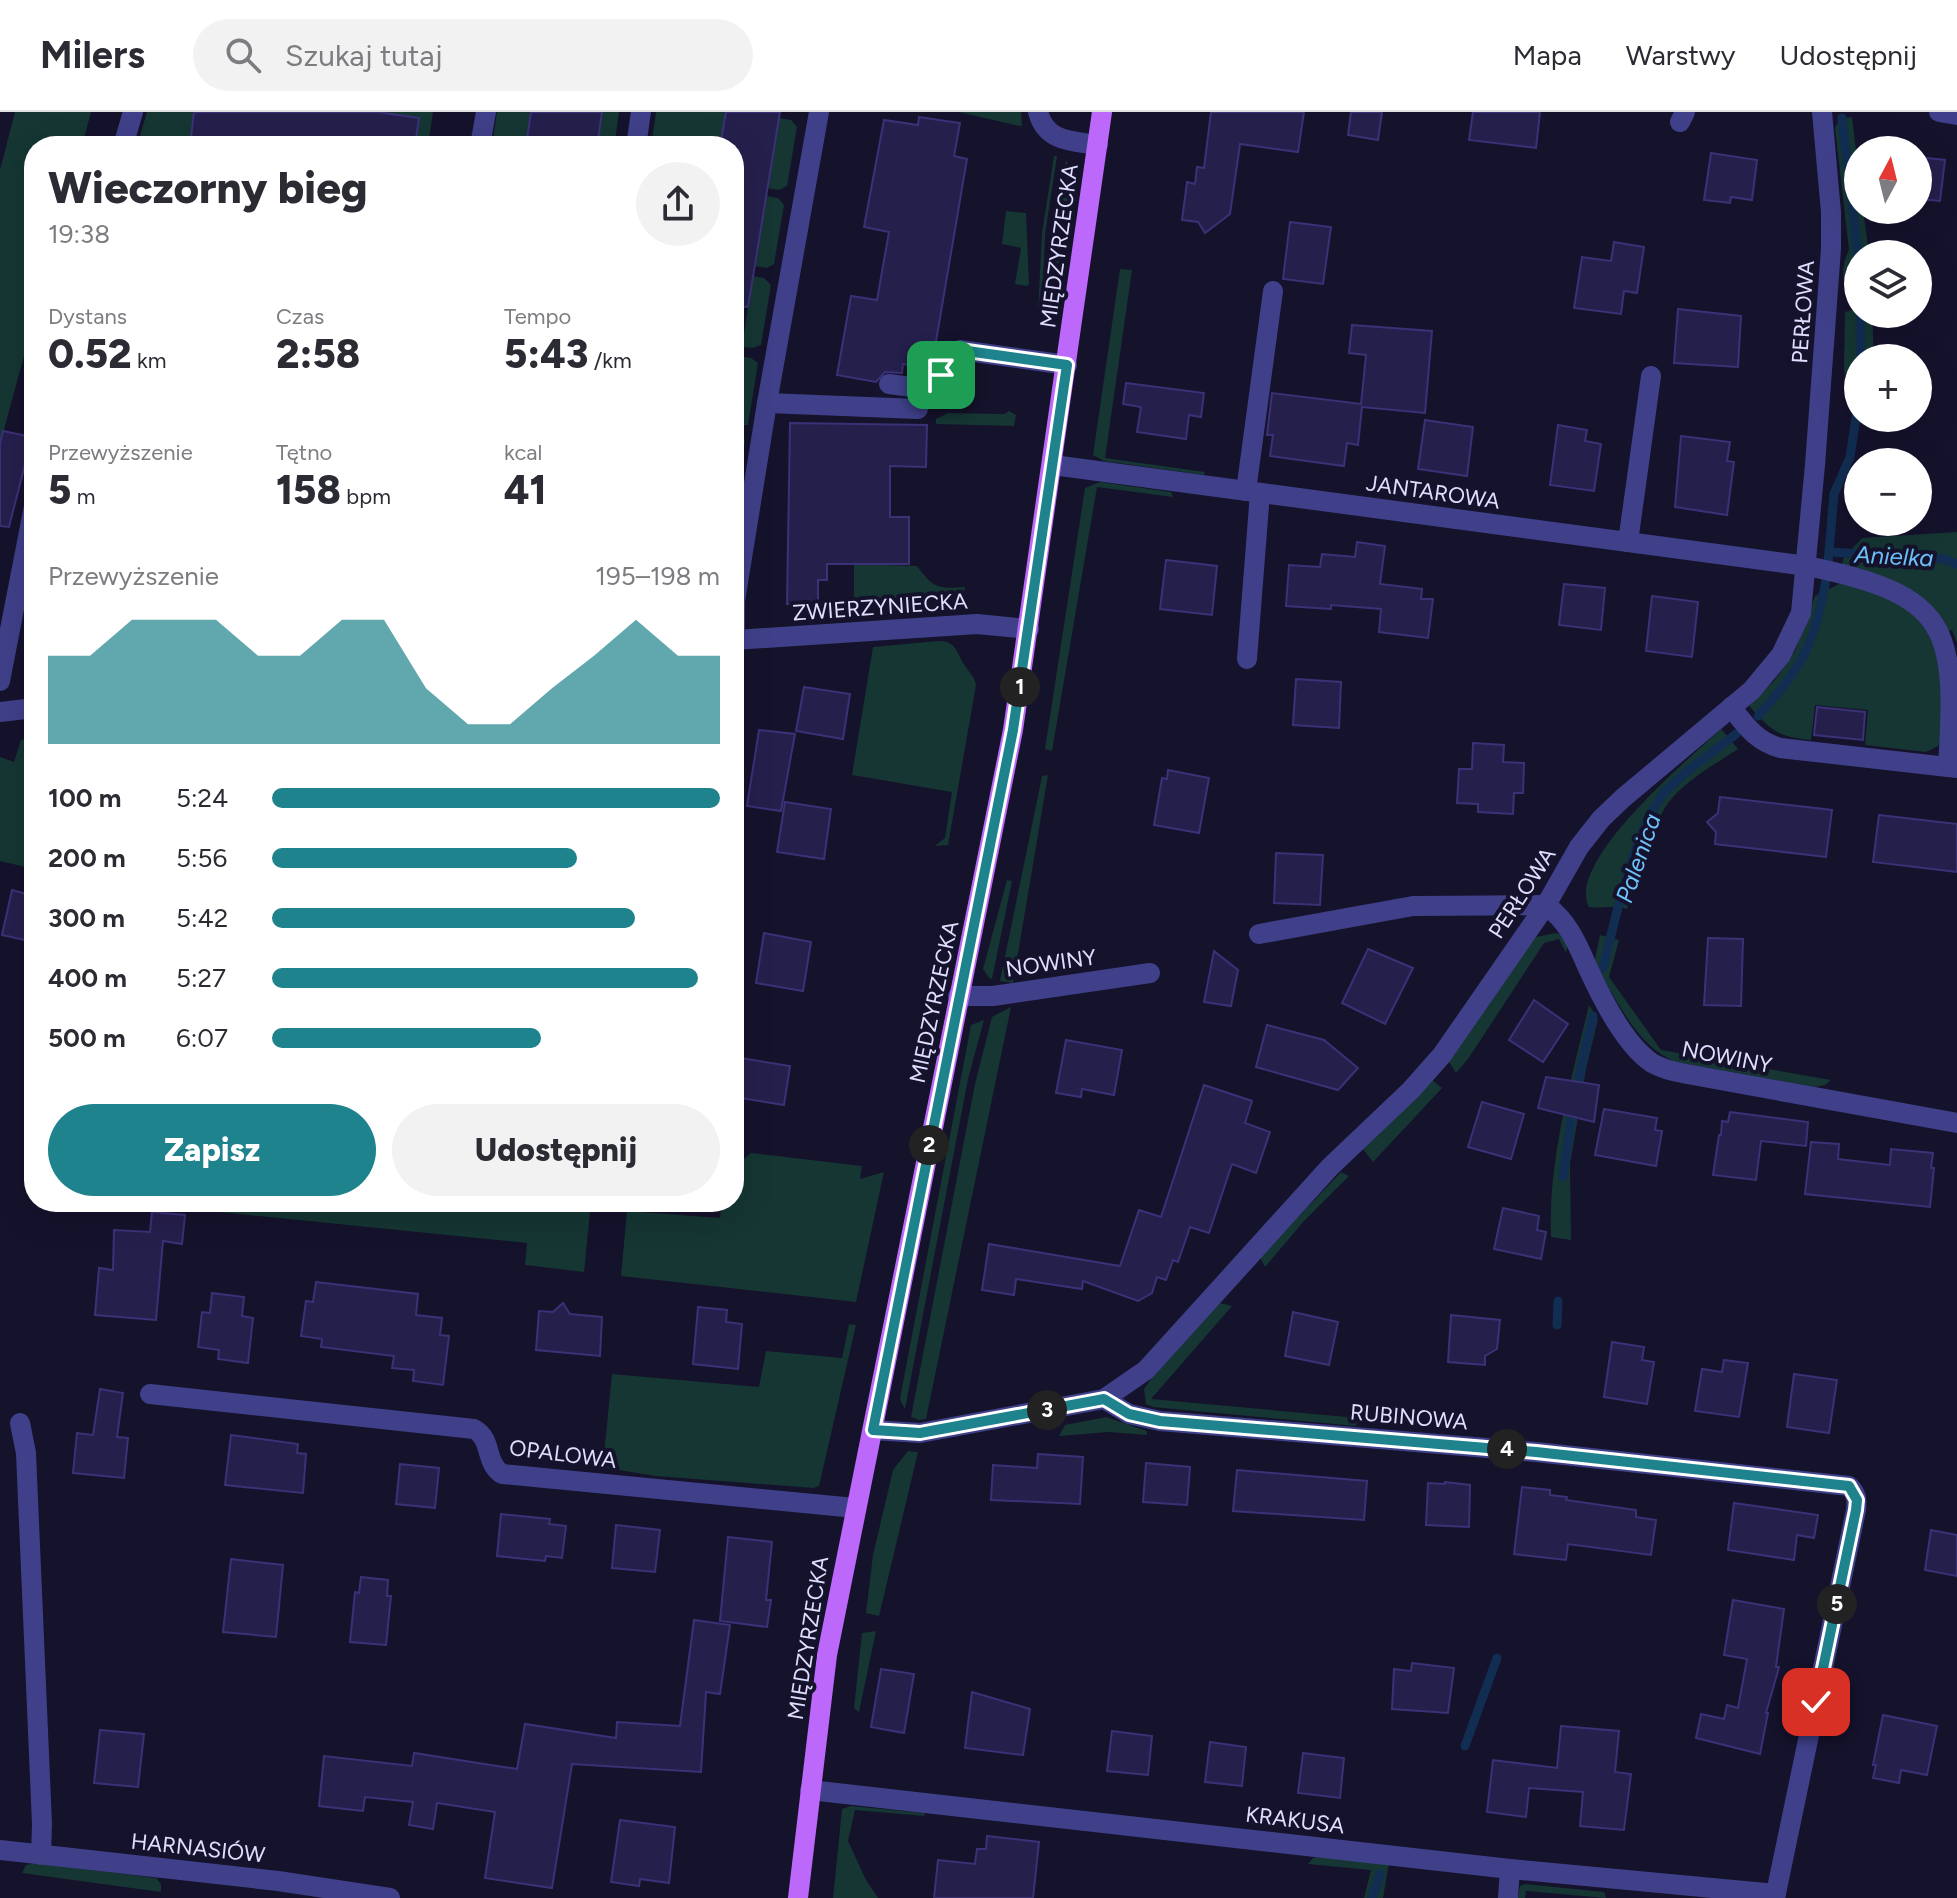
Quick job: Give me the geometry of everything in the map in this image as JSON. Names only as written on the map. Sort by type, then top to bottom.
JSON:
[{"type":"main road","name":"MIĘDZYRZECKA","points":[[798,1898],[827,1655],[1005,775],[1053,465],[1102,112]]},
{"type":"street","points":[[126,136],[133,112]]},
{"type":"street","points":[[482,136],[486,112]]},
{"type":"street","points":[[637,136],[641,112]]},
{"type":"street","points":[[744,545],[819,112]]},
{"type":"street","points":[[1038,112],[1044,128],[1052,136],[1098,145]]},
{"type":"street","name":"PERŁOWA","points":[[873,1430],[920,1433],[1104,1399],[1146,1370],[1330,1167],[1411,1090],[1442,1055],[1546,905],[1579,847],[1601,819],[1766,675],[1792,635],[1801,613],[1807,566],[1831,249],[1822,112]]},
{"type":"street","points":[[1939,112],[1957,115]]},
{"type":"street","points":[[1247,659],[1253,492],[1273,291]]},
{"type":"street","points":[[889,384],[927,389],[937,384],[945,361],[960,350],[1067,365]]},
{"type":"street","points":[[1628,542],[1651,376]]},
{"type":"street","points":[[767,403],[918,409]]},
{"type":"street","name":"JANTAROWA","points":[[1053,465],[1807,566],[1894,590],[1931,614],[1946,637],[1953,663],[1952,768]]},
{"type":"street","points":[[0,681],[24,557]]},
{"type":"street","name":"ZWIERZYNIECKA","points":[[744,639],[977,624],[1029,629]]},
{"type":"street","points":[[1731,707],[1754,736],[1780,748],[1952,768]]},
{"type":"street","points":[[0,712],[24,709]]},
{"type":"street","points":[[1259,934],[1430,905],[1546,905]]},
{"type":"street","name":"NOWINY","points":[[1546,905],[1573,932],[1599,991],[1631,1041],[1643,1056],[1660,1067],[1957,1123]]},
{"type":"street","name":"NOWINY","points":[[958,996],[993,996],[1150,973]]},
{"type":"street","name":"OPALOWA","points":[[150,1394],[474,1429],[486,1439],[490,1463],[502,1474],[855,1508]]},
{"type":"street","name":"RUBINOWA","points":[[1104,1399],[1129,1414],[1160,1421],[1536,1452],[1849,1486],[1855,1492],[1856,1510],[1776,1896]]},
{"type":"street","points":[[20,1423],[26,1453],[41,1855]]},
{"type":"street","name":"KRAKUSA","points":[[810,1790],[1776,1896]]},
{"type":"street","name":"HARNASIÓW","points":[[0,1850],[278,1881],[390,1898]]},
{"type":"street","points":[[1508,1898],[1510,1869]]},
{"type":"green space","points":[[15,112],[91,112],[85,136],[24,136],[24,356],[0,444],[0,170]]},
{"type":"green space","points":[[147,112],[194,112],[191,136],[140,136]]},
{"type":"green space","points":[[378,112],[433,112],[429,136],[416,136],[419,118]]},
{"type":"green space","points":[[497,112],[531,112],[527,136],[493,136]]},
{"type":"green space","points":[[602,112],[619,112],[616,136],[598,136]]},
{"type":"green space","points":[[656,112],[726,112],[722,136],[652,136]]},
{"type":"green space","points":[[959,112],[1021,112],[1022,126],[1015,125]]},
{"type":"green space","points":[[1852,117],[1854,136],[1844,136],[1844,206],[1835,128],[1840,119]]},
{"type":"green space","points":[[779,118],[791,120],[797,127],[787,186],[779,190],[767,188]]},
{"type":"green space","points":[[1054,156],[1057,156],[1045,234],[1042,314],[1038,313],[1042,233]]},
{"type":"green space","points":[[1066,160],[1073,176],[1059,276],[1053,276],[1055,235]]},
{"type":"green space","points":[[766,196],[778,198],[784,205],[774,264],[767,268],[755,266]]},
{"type":"green space","points":[[1006,211],[1026,213],[1027,286],[1015,284],[1021,248],[1002,244]]},
{"type":"green space","points":[[1846,224],[1865,224],[1867,240],[1848,240]]},
{"type":"green space","points":[[1120,269],[1132,270],[1105,458],[1205,472],[1204,475],[1104,461],[1093,455]]},
{"type":"green space","points":[[753,276],[764,278],[771,285],[761,345],[744,347]]},
{"type":"green space","points":[[1845,328],[1873,328],[1873,344],[1844,344]]},
{"type":"green space","points":[[744,357],[758,363],[748,425],[744,425]]},
{"type":"green space","points":[[1009,411],[1016,415],[1014,426],[936,424],[936,419],[948,413],[1004,414]]},
{"type":"green space","points":[[1100,482],[1171,492],[1173,497],[1097,487],[1052,751],[1045,749],[1085,488]]},
{"type":"green space","points":[[1957,532],[1957,643],[1952,630],[1938,638],[1943,736],[1938,746],[1926,752],[1865,745],[1868,710],[1815,705],[1811,740],[1790,737],[1769,727],[1749,706],[1774,681],[1795,651],[1815,596],[1839,584],[1843,559],[1862,538],[1932,536]]},
{"type":"green space","points":[[854,564],[917,566],[937,586],[965,587],[963,598],[854,607]]},
{"type":"green space","points":[[938,641],[949,643],[956,649],[976,685],[948,845],[935,846],[945,838],[952,792],[852,775],[873,647]]},
{"type":"green space","points":[[1721,729],[1738,749],[1687,784],[1665,808],[1645,851],[1627,909],[1589,907],[1587,888],[1595,864],[1612,839],[1659,786]]},
{"type":"green space","points":[[24,739],[24,867],[0,861],[0,757],[14,762],[21,740]]},
{"type":"green space","points":[[1048,775],[1013,983],[1000,981],[1042,776]]},
{"type":"green space","points":[[1007,880],[1012,881],[992,979],[983,969]]},
{"type":"green space","points":[[1556,933],[1568,943],[1566,953],[1559,939],[1544,943],[1456,1073],[1448,1060],[1529,944],[1536,937]]},
{"type":"green space","points":[[1600,935],[1619,940],[1609,977],[1661,1050],[1831,1080],[1815,1087],[1677,1062],[1663,1055],[1640,1035],[1598,970],[1595,959]]},
{"type":"green space","points":[[1589,1005],[1598,1019],[1570,1164],[1571,1240],[1551,1237],[1553,1179],[1562,1120]]},
{"type":"green space","points":[[1011,1007],[926,1419],[919,1420],[911,1417],[975,1084],[992,1017]]},
{"type":"green space","points":[[984,1020],[968,1079],[905,1409],[900,1400],[901,1393],[971,1025]]},
{"type":"green space","points":[[1431,1079],[1442,1088],[1373,1162],[1363,1149]]},
{"type":"green space","points":[[751,1153],[862,1166],[860,1179],[884,1172],[856,1302],[621,1276],[627,1212],[720,1218],[721,1212],[744,1212],[744,1159]]},
{"type":"green space","points":[[1341,1172],[1349,1176],[1304,1221],[1265,1267],[1260,1257]]},
{"type":"green space","points":[[219,1212],[590,1212],[584,1272],[525,1265],[527,1243]]},
{"type":"green space","points":[[1220,1303],[1232,1306],[1151,1399],[1358,1418],[1356,1426],[1146,1404],[1144,1389],[1151,1379]]},
{"type":"green space","points":[[849,1324],[856,1325],[819,1486],[656,1476],[603,1465],[612,1374],[759,1387],[766,1351],[842,1358]]},
{"type":"green space","points":[[1106,1417],[1147,1431],[1147,1435],[1109,1432],[1059,1436],[1065,1425]]},
{"type":"green space","points":[[908,1451],[918,1452],[879,1616],[866,1613],[873,1555],[893,1470]]},
{"type":"green space","points":[[876,1631],[859,1712],[854,1708],[862,1633]]},
{"type":"green space","points":[[851,1806],[924,1813],[925,1816],[855,1810],[848,1841],[878,1898],[833,1898],[842,1809]]},
{"type":"green space","points":[[1322,1856],[1389,1863],[1383,1898],[1364,1898],[1371,1870],[1308,1864],[1313,1858]]},
{"type":"green space","points":[[34,1863],[156,1878],[161,1884],[161,1892],[22,1873],[26,1865]]},
{"type":"green space","points":[[1520,1886],[1604,1892],[1606,1898],[1526,1891],[1525,1898],[1518,1898]]},
{"type":"building","points":[[194,112],[378,112],[419,118],[416,136],[191,136]]},
{"type":"building","points":[[531,112],[602,112],[598,136],[527,136]]},
{"type":"building","points":[[726,112],[780,112],[748,307],[744,307],[744,136],[722,136]]},
{"type":"building","points":[[1211,112],[1304,112],[1298,152],[1240,144],[1230,214],[1205,233],[1198,222],[1182,220],[1187,182],[1195,184],[1197,167],[1204,168]]},
{"type":"building","points":[[1351,112],[1382,112],[1378,140],[1348,135]]},
{"type":"building","points":[[1473,112],[1540,112],[1536,148],[1469,140]]},
{"type":"building","points":[[919,117],[960,123],[954,156],[967,159],[933,359],[929,368],[903,364],[902,373],[885,372],[876,382],[837,375],[851,296],[877,300],[889,232],[864,227],[884,120],[918,125]]},
{"type":"building","points":[[1711,153],[1757,160],[1752,200],[1731,197],[1730,203],[1704,200]]},
{"type":"building","points":[[1932,159],[1945,160],[1940,201],[1932,200]]},
{"type":"building","points":[[1290,222],[1331,227],[1323,284],[1283,279]]},
{"type":"building","points":[[1614,242],[1644,247],[1637,293],[1624,291],[1621,314],[1574,308],[1582,257],[1611,261]]},
{"type":"building","points":[[1678,309],[1741,316],[1738,367],[1674,363]]},
{"type":"building","points":[[1352,325],[1432,331],[1425,413],[1362,407],[1358,445],[1347,443],[1344,466],[1270,456],[1273,435],[1267,435],[1272,393],[1361,404],[1366,355],[1349,353]]},
{"type":"building","points":[[1126,383],[1204,393],[1201,417],[1189,415],[1186,439],[1137,432],[1141,407],[1123,404]]},
{"type":"building","points":[[1425,420],[1473,427],[1467,476],[1418,469]]},
{"type":"building","points":[[790,423],[927,425],[926,467],[890,466],[890,517],[909,517],[909,564],[827,564],[827,580],[818,580],[818,605],[787,604]]},
{"type":"building","points":[[1558,425],[1587,430],[1585,441],[1601,444],[1594,491],[1550,485]]},
{"type":"building","points":[[3,431],[24,435],[24,468],[9,527],[0,526],[0,444]]},
{"type":"building","points":[[1681,436],[1730,442],[1727,461],[1734,462],[1727,515],[1675,507]]},
{"type":"building","points":[[1357,542],[1385,546],[1380,584],[1422,589],[1421,599],[1433,599],[1428,638],[1379,632],[1381,609],[1331,605],[1331,609],[1286,606],[1289,565],[1320,567],[1322,554],[1355,557]]},
{"type":"building","points":[[1166,560],[1217,566],[1212,615],[1160,609]]},
{"type":"building","points":[[1564,584],[1605,588],[1601,630],[1559,625]]},
{"type":"building","points":[[1652,596],[1698,602],[1692,657],[1646,651]]},
{"type":"building","points":[[1296,679],[1341,682],[1339,728],[1293,725]]},
{"type":"building","points":[[804,687],[850,694],[843,739],[796,731]]},
{"type":"building","points":[[1817,707],[1865,712],[1863,740],[1814,735]]},
{"type":"building","points":[[759,730],[795,734],[781,811],[747,806]]},
{"type":"building","points":[[1473,743],[1504,745],[1503,762],[1524,763],[1523,793],[1514,793],[1513,814],[1478,812],[1478,804],[1457,803],[1459,769],[1472,769]]},
{"type":"building","points":[[1168,770],[1209,778],[1199,833],[1154,825],[1162,778],[1167,779]]},
{"type":"building","points":[[1720,797],[1832,810],[1826,857],[1715,844],[1716,832],[1707,822],[1718,813]]},
{"type":"building","points":[[785,802],[831,809],[824,859],[777,852]]},
{"type":"building","points":[[1879,815],[1957,824],[1957,872],[1873,862]]},
{"type":"building","points":[[1276,853],[1323,855],[1320,905],[1274,903]]},
{"type":"building","points":[[12,890],[24,893],[24,940],[2,935]]},
{"type":"building","points":[[764,933],[811,942],[803,991],[756,983]]},
{"type":"building","points":[[1708,938],[1743,939],[1741,1006],[1704,1005]]},
{"type":"building","points":[[1368,949],[1413,968],[1385,1024],[1342,1003]]},
{"type":"building","points":[[1214,951],[1238,970],[1231,1006],[1204,1002]]},
{"type":"building","points":[[1534,1000],[1568,1024],[1543,1062],[1509,1040]]},
{"type":"building","points":[[1267,1025],[1324,1040],[1358,1068],[1338,1090],[1256,1067]]},
{"type":"building","points":[[1066,1040],[1122,1050],[1114,1095],[1082,1089],[1081,1097],[1056,1093]]},
{"type":"building","points":[[744,1059],[790,1066],[784,1105],[744,1099]]},
{"type":"building","points":[[1546,1077],[1599,1085],[1594,1122],[1538,1108]]},
{"type":"building","points":[[1204,1085],[1252,1101],[1245,1123],[1270,1132],[1256,1173],[1232,1164],[1209,1233],[1190,1227],[1178,1262],[1173,1260],[1166,1280],[1157,1277],[1152,1293],[1138,1301],[1083,1281],[1082,1289],[1016,1279],[1014,1295],[982,1290],[989,1244],[1120,1266],[1139,1210],[1161,1217]]},
{"type":"building","points":[[1482,1102],[1524,1114],[1511,1159],[1468,1147]]},
{"type":"building","points":[[1604,1109],[1657,1118],[1655,1130],[1662,1131],[1656,1166],[1595,1155]]},
{"type":"building","points":[[1730,1112],[1808,1122],[1806,1146],[1761,1141],[1756,1180],[1713,1175],[1722,1121],[1728,1122]]},
{"type":"building","points":[[1811,1142],[1839,1144],[1838,1159],[1890,1165],[1891,1149],[1933,1153],[1930,1207],[1805,1194]]},
{"type":"building","points":[[1503,1208],[1539,1216],[1537,1230],[1546,1232],[1541,1259],[1494,1249]]},
{"type":"building","points":[[152,1212],[185,1215],[182,1244],[163,1241],[156,1320],[95,1315],[99,1268],[113,1270],[114,1230],[150,1232]]},
{"type":"building","points":[[316,1282],[418,1294],[416,1315],[442,1318],[440,1335],[449,1336],[443,1385],[413,1381],[414,1370],[392,1368],[394,1356],[321,1347],[322,1339],[301,1336],[306,1301],[313,1302]]},
{"type":"building","points":[[212,1293],[244,1297],[242,1316],[253,1318],[248,1363],[218,1359],[219,1350],[198,1347],[202,1312],[210,1313]]},
{"type":"building","points":[[563,1303],[570,1314],[602,1317],[600,1356],[536,1350],[539,1311],[553,1312]]},
{"type":"building","points":[[698,1307],[727,1310],[726,1322],[742,1324],[738,1369],[693,1364]]},
{"type":"building","points":[[1293,1312],[1338,1322],[1329,1365],[1285,1356]]},
{"type":"building","points":[[1451,1315],[1500,1320],[1497,1349],[1485,1356],[1485,1365],[1448,1362]]},
{"type":"building","points":[[1612,1342],[1644,1347],[1642,1360],[1654,1362],[1647,1404],[1604,1397]]},
{"type":"building","points":[[1724,1360],[1748,1363],[1739,1417],[1695,1411],[1702,1369],[1722,1372]]},
{"type":"building","points":[[1794,1374],[1837,1380],[1829,1433],[1787,1427]]},
{"type":"building","points":[[100,1389],[123,1393],[117,1437],[128,1438],[124,1478],[73,1473],[77,1433],[93,1435]]},
{"type":"building","points":[[231,1435],[298,1444],[297,1453],[306,1454],[303,1493],[225,1485]]},
{"type":"building","points":[[1038,1454],[1083,1457],[1080,1504],[991,1500],[993,1465],[1037,1468]]},
{"type":"building","points":[[1146,1463],[1190,1467],[1187,1505],[1143,1502]]},
{"type":"building","points":[[400,1464],[439,1468],[435,1508],[396,1504]]},
{"type":"building","points":[[1237,1470],[1367,1481],[1364,1520],[1233,1511]]},
{"type":"building","points":[[1428,1483],[1470,1485],[1469,1527],[1426,1525]]},
{"type":"building","points":[[1522,1487],[1550,1490],[1550,1495],[1567,1497],[1566,1500],[1636,1510],[1636,1517],[1656,1520],[1651,1555],[1568,1544],[1566,1560],[1514,1554]]},
{"type":"building","points":[[1734,1503],[1818,1515],[1814,1538],[1797,1535],[1794,1560],[1728,1550]]},
{"type":"building","points":[[501,1514],[550,1519],[549,1524],[566,1526],[562,1558],[546,1556],[545,1561],[497,1556]]},
{"type":"building","points":[[616,1525],[660,1530],[655,1572],[612,1568]]},
{"type":"building","points":[[1931,1530],[1957,1535],[1957,1576],[1925,1570]]},
{"type":"building","points":[[728,1537],[772,1542],[766,1600],[771,1600],[767,1627],[720,1621]]},
{"type":"building","points":[[231,1559],[283,1565],[276,1637],[223,1632]]},
{"type":"building","points":[[361,1577],[388,1580],[387,1596],[391,1596],[386,1645],[350,1642],[355,1592],[359,1593]]},
{"type":"building","points":[[1733,1600],[1784,1609],[1776,1667],[1779,1667],[1766,1713],[1760,1754],[1696,1738],[1701,1714],[1724,1719],[1727,1705],[1738,1708],[1747,1659],[1724,1655]]},
{"type":"building","points":[[694,1620],[730,1625],[720,1694],[706,1692],[701,1772],[572,1764],[552,1888],[485,1878],[495,1812],[437,1803],[433,1829],[409,1825],[413,1802],[365,1797],[363,1811],[319,1806],[324,1756],[412,1766],[414,1753],[517,1769],[525,1724],[616,1738],[617,1722],[680,1726]]},
{"type":"building","points":[[1412,1663],[1454,1668],[1448,1713],[1392,1709],[1394,1669],[1411,1671]]},
{"type":"building","points":[[881,1669],[914,1674],[904,1733],[871,1727]]},
{"type":"building","points":[[972,1692],[1030,1709],[1023,1755],[965,1748]]},
{"type":"building","points":[[1883,1715],[1937,1726],[1927,1775],[1901,1770],[1899,1783],[1873,1778]]},
{"type":"building","points":[[1561,1726],[1619,1731],[1615,1772],[1631,1774],[1624,1830],[1580,1826],[1583,1792],[1529,1788],[1526,1817],[1487,1812],[1493,1760],[1557,1768]]},
{"type":"building","points":[[100,1730],[144,1734],[138,1787],[94,1783]]},
{"type":"building","points":[[1112,1731],[1152,1736],[1148,1775],[1107,1771]]},
{"type":"building","points":[[1210,1742],[1246,1747],[1242,1786],[1205,1782]]},
{"type":"building","points":[[1303,1753],[1344,1758],[1340,1798],[1298,1793]]},
{"type":"building","points":[[620,1820],[675,1827],[669,1883],[640,1879],[639,1886],[611,1882]]},
{"type":"building","points":[[987,1836],[1039,1842],[1033,1898],[934,1898],[938,1860],[975,1864],[977,1849],[986,1849]]},
{"type":"waterway","name":"Palenica","points":[[1842,118],[1856,240]]},
{"type":"waterway","name":"Palenica","points":[[1860,328],[1861,344]]},
{"type":"waterway","name":"Palenica","points":[[1828,563],[1834,494],[1850,457],[1854,432]]},
{"type":"waterway","name":"Anielka","points":[[1830,552],[1944,559],[1957,564]]},
{"type":"waterway","name":"Palenica","points":[[1758,716],[1786,684],[1804,654],[1811,639],[1826,580]]},
{"type":"waterway","name":"Palenica","points":[[1603,968],[1627,876],[1654,808],[1679,778],[1736,734]]},
{"type":"waterway","name":"Palenica","points":[[1576,1091],[1593,1016]]},
{"type":"waterway","name":"Palenica","points":[[1563,1177],[1573,1105]]},
{"type":"waterway","name":"Palenica","points":[[1557,1325],[1558,1301]]},
{"type":"waterway","name":"Palenica","points":[[1465,1746],[1497,1658]]},
{"type":"waterway","name":"Palenica","points":[[1372,1898],[1380,1874]]},
{"type":"route","points":[[941,375],[945,361],[960,350],[1067,365],[1013,730],[873,1430],[920,1433],[1104,1399],[1129,1414],[1160,1421],[1536,1452],[1849,1486],[1855,1492],[1856,1510],[1816,1702]]}]
